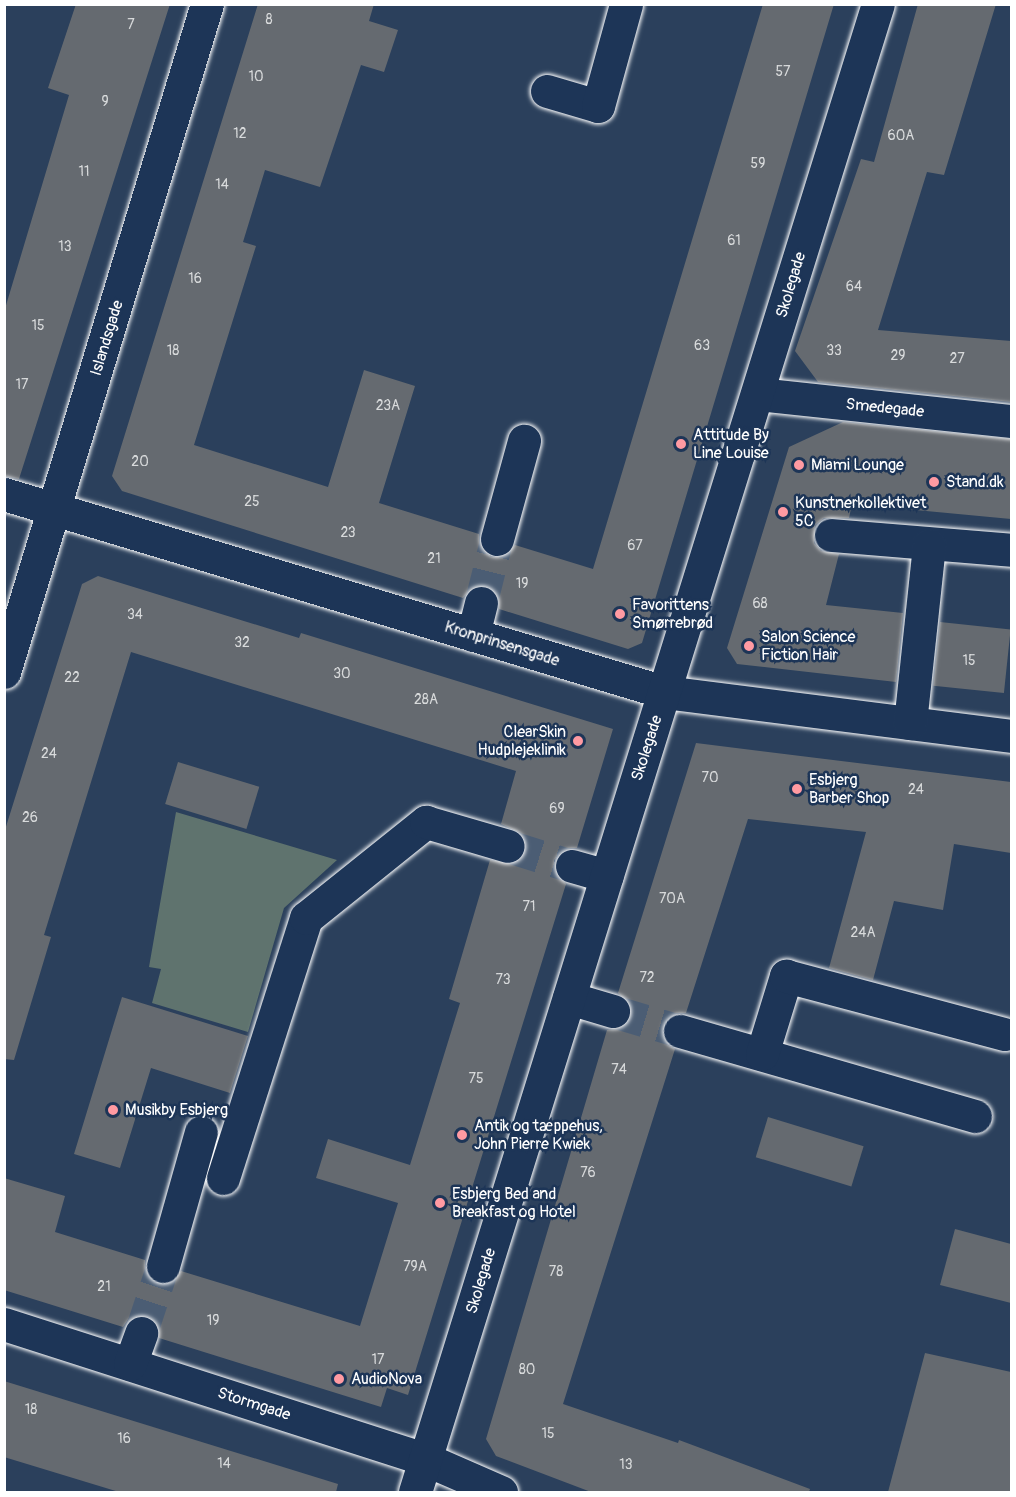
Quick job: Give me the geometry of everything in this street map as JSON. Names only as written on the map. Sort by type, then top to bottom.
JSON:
[{"type":"street","name":"Islandsgade","points":[[4,672],[207,4]]},
{"type":"street","points":[[547,91],[598,106],[626,4]]},
{"type":"street","name":"Skolegade","points":[[415,1492],[878,4]]},
{"type":"street","name":"Smedegade","points":[[758,394],[1011,421]]},
{"type":"street","points":[[497,539],[524,441]]},
{"type":"street","name":"Kronprinsensgade","points":[[4,494],[664,692],[1011,736]]},
{"type":"street","points":[[831,535],[929,545],[1011,550]]},
{"type":"street","points":[[910,723],[929,545]]},
{"type":"street","points":[[473,635],[481,603]]},
{"type":"street","points":[[223,1178],[306,918],[426,822],[508,846]]},
{"type":"street","points":[[572,866],[607,876]]},
{"type":"street","points":[[762,1054],[786,976],[1004,1034]]},
{"type":"street","points":[[569,999],[613,1011]]},
{"type":"street","points":[[680,1031],[975,1116]]},
{"type":"street","points":[[163,1266],[201,1132]]},
{"type":"street","name":"Stormgade","points":[[4,1324],[425,1459],[501,1492]]},
{"type":"street","points":[[130,1364],[141,1332]]},
{"type":"green space","points":[[176,812],[337,860],[284,908],[248,1032],[152,1003],[161,969],[149,967]]},
{"type":"building","points":[[76,4],[170,4],[19,479],[4,476],[4,312],[69,95],[48,88]]},
{"type":"building","points":[[258,4],[374,4],[369,21],[398,30],[384,72],[361,65],[320,187],[265,170],[243,242],[256,246],[194,445],[328,487],[364,370],[415,386],[379,503],[479,534],[479,544],[491,557],[502,557],[515,545],[593,569],[763,4],[834,4],[642,643],[628,649],[499,609],[499,597],[486,585],[475,585],[463,598],[122,491],[112,476]]},
{"type":"building","points":[[918,4],[996,4],[944,175],[927,172],[878,330],[1011,341],[1011,402],[818,382],[795,351],[861,159],[874,162]]},
{"type":"building","points":[[843,422],[1011,439],[1011,519],[852,504],[849,518],[824,518],[815,525],[814,543],[821,551],[839,554],[826,605],[903,613],[896,682],[737,664],[727,648],[789,447]]},
{"type":"building","points":[[98,576],[299,638],[301,633],[613,729],[577,848],[567,848],[554,860],[554,871],[566,884],[408,1395],[387,1388],[381,1407],[159,1338],[156,1321],[147,1315],[129,1318],[123,1327],[4,1290],[4,1178],[65,1196],[55,1232],[145,1260],[145,1271],[157,1284],[168,1284],[181,1271],[360,1326],[398,1203],[316,1178],[328,1139],[410,1165],[460,1003],[449,999],[490,860],[513,864],[526,851],[521,833],[501,824],[516,771],[131,652],[44,935],[51,937],[14,1060],[4,1059],[4,833],[82,584]]},
{"type":"building","points":[[940,622],[1011,629],[1004,693],[933,686]]},
{"type":"building","points":[[696,743],[1011,782],[1011,853],[954,844],[943,910],[894,901],[873,980],[829,968],[866,832],[748,819],[686,1013],[675,1013],[662,1026],[666,1044],[675,1049],[563,1404],[678,1443],[679,1440],[810,1489],[809,1492],[591,1492],[496,1456],[486,1439],[607,1030],[618,1029],[631,1017],[631,1006],[618,993]]},
{"type":"building","points":[[178,762],[259,787],[246,829],[165,804]]},
{"type":"building","points":[[122,997],[248,1036],[230,1093],[151,1068],[120,1168],[74,1154]]},
{"type":"building","points":[[768,1117],[864,1146],[851,1186],[756,1157]]},
{"type":"building","points":[[955,1229],[1011,1244],[1011,1303],[940,1285]]},
{"type":"building","points":[[925,1353],[1011,1372],[1011,1492],[888,1492]]},
{"type":"building","points":[[4,1381],[338,1484],[336,1492],[119,1492],[4,1457]]},
{"type":"tunnel","points":[[481,603],[497,539]]},
{"type":"tunnel","points":[[508,846],[572,866]]},
{"type":"tunnel","points":[[613,1011],[680,1031]]},
{"type":"tunnel","points":[[141,1333],[163,1266]]},
{"type":"place","name":"Attitude By Line Louise","points":[[681,444]]},
{"type":"place","name":"Miami Lounge","points":[[799,465]]},
{"type":"place","name":"Stand.dk","points":[[934,482]]},
{"type":"place","name":"Kunstnerkollektivet 5C","points":[[783,512]]},
{"type":"place","name":"Favorittens Smørrebrød","points":[[620,614]]},
{"type":"place","name":"Salon Science Fiction Hair","points":[[749,646]]},
{"type":"place","name":"ClearSkin Hudplejeklinik","points":[[578,741]]},
{"type":"place","name":"Esbjerg Barber Shop","points":[[797,789]]},
{"type":"place","name":"Musikby Esbjerg","points":[[113,1110]]},
{"type":"place","name":"Antik og tæppehus, John Pierre Kwiek","points":[[462,1135]]},
{"type":"place","name":"Esbjerg Bed and Breakfast og Hotel","points":[[440,1203]]},
{"type":"place","name":"AudioNova","points":[[339,1379]]}]
